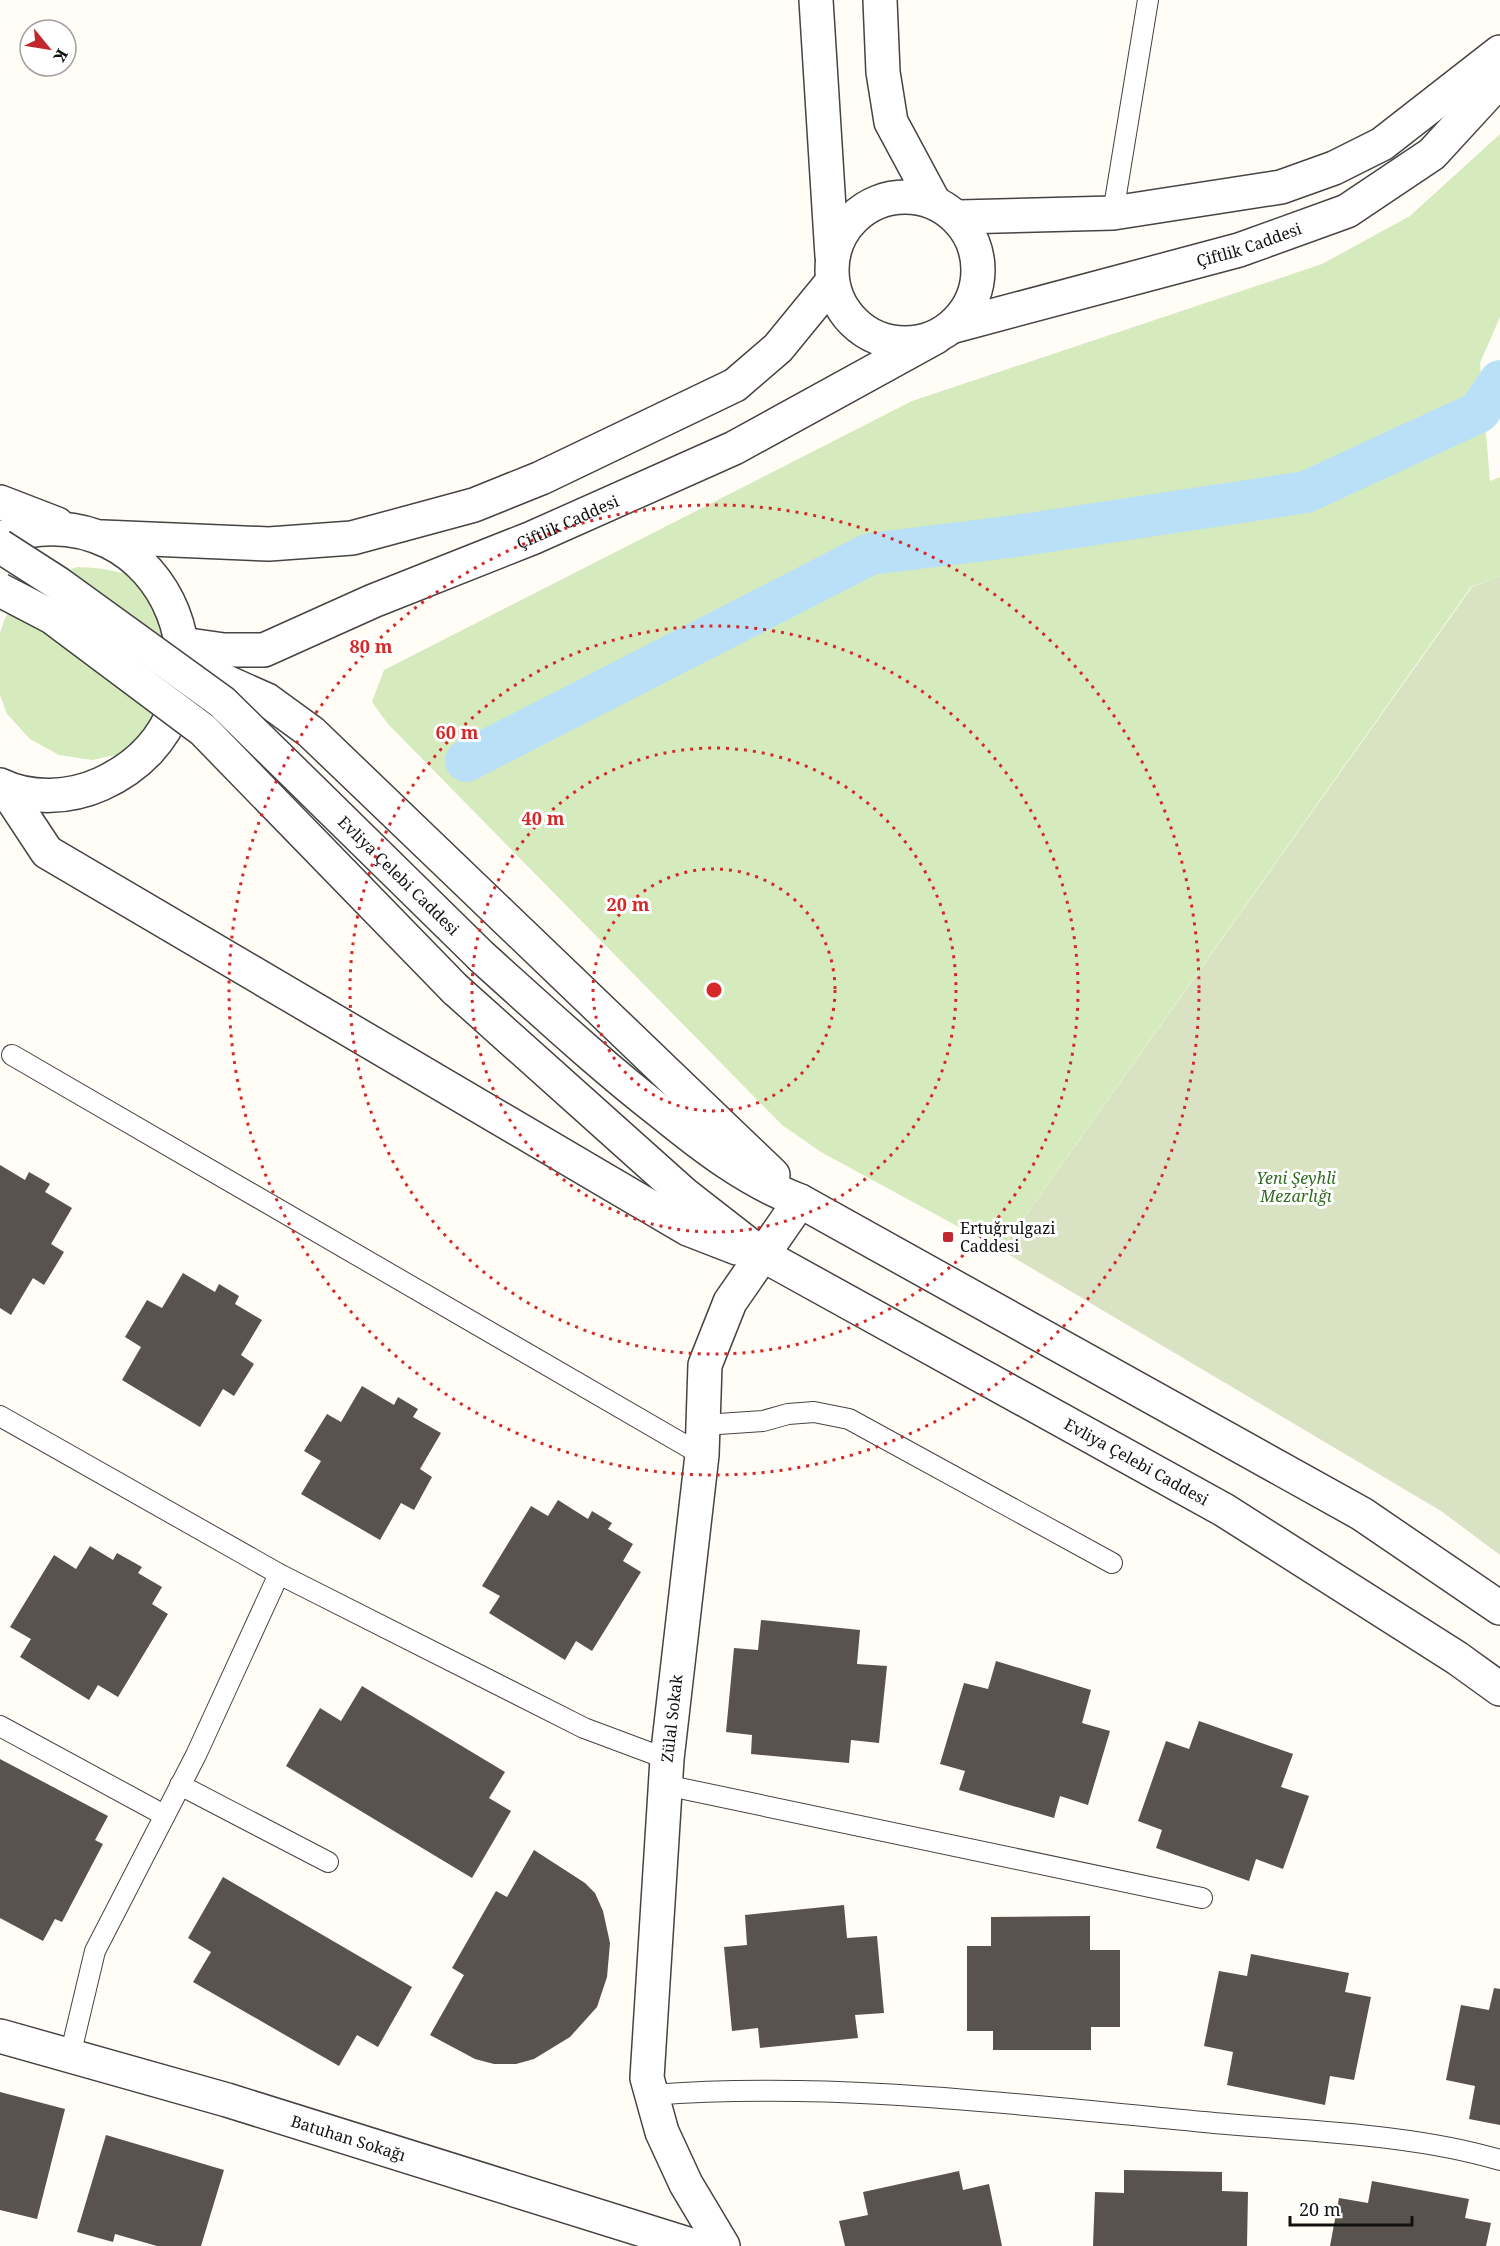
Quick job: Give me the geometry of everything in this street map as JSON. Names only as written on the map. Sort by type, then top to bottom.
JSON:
[{"type":"street","points":[[816,0],[832,271],[839,303],[852,322],[871,336],[892,343],[914,344],[945,332],[967,310],[976,291],[979,270],[976,249],[947,210],[891,122],[883,72],[880,0]]},
{"type":"street","points":[[0,502],[64,527],[103,537],[269,544],[352,538],[474,505],[562,468],[735,385],[778,348],[832,271],[839,238],[852,219],[869,206],[890,198],[913,197],[947,210],[1113,213],[1281,187],[1334,168],[1382,144],[1500,52]]},
{"type":"street","name":"Çiftlik Caddesi","points":[[183,654],[224,650],[264,650],[373,602],[532,538],[734,448],[945,332],[1239,250],[1347,211],[1432,154],[1500,80]]},
{"type":"street","points":[[0,537],[26,529],[64,527]]},
{"type":"street","points":[[2,786],[40,796],[84,792],[123,774],[156,744],[176,706],[183,654],[179,624],[162,588],[136,558],[103,537]]},
{"type":"street","name":"Evliya Çelebi Caddesi","points":[[0,546],[59,584],[222,702],[482,957],[609,1072],[698,1142],[770,1189],[800,1201],[1362,1514],[1500,1608]]},
{"type":"street","name":"Evliya Çelebi Caddesi","points":[[0,590],[52,617],[203,730],[455,989],[684,1194],[761,1254],[1224,1510],[1457,1658],[1500,1689]]},
{"type":"street","name":"Evliya Çelebi Caddesi","points":[[183,654],[267,700],[311,732],[800,1201]]},
{"type":"street","name":"Evliya Çelebi Caddesi","points":[[2,786],[47,852],[688,1229],[726,1245],[761,1254]]},
{"type":"street","name":"Zülal Sokak","points":[[723,2246],[686,2184],[662,2132],[647,2078],[666,1772],[703,1440],[705,1365],[730,1302],[761,1254],[800,1201]]},
{"type":"street","name":"Batuhan Sokağı","points":[[0,2036],[227,2100],[694,2246]]},
{"type":"lane","points":[[1113,213],[1148,0]]},
{"type":"lane","points":[[12,1055],[703,1440],[788,1414],[814,1412],[849,1419],[1112,1563]]},
{"type":"lane","points":[[0,1416],[279,1574],[584,1728],[666,1772],[1202,1898]]},
{"type":"lane","points":[[70,2056],[95,1951],[180,1785],[279,1574]]},
{"type":"lane","points":[[0,1726],[164,1815]]},
{"type":"lane","points":[[180,1785],[328,1862]]},
{"type":"lane","points":[[652,2095],[708,2091],[926,2096],[1402,2141],[1500,2160]]},
{"type":"green space","points":[[1500,134],[1500,317],[1480,363],[1490,481],[1500,477],[1500,576],[1471,587],[1001,1250],[821,1152],[782,1125],[388,724],[372,702],[384,670],[912,401],[1322,264],[1410,216]]},
{"type":"green space","points":[[77,567],[110,570],[131,576],[150,587],[158,595],[169,622],[184,680],[125,753],[92,760],[59,755],[30,739],[7,714],[0,695],[0,633],[5,618],[23,593],[48,577]]},
{"type":"green space","name":"Yeni Şeyhli Mezarlığı","points":[[1500,576],[1500,1555],[1441,1511],[1001,1250],[1472,587]]},
{"type":"building","points":[[0,1165],[25,1180],[29,1172],[50,1184],[45,1192],[72,1208],[51,1244],[64,1252],[44,1285],[33,1278],[11,1315],[0,1308]]},
{"type":"building","points":[[183,1273],[215,1292],[219,1284],[239,1296],[235,1304],[262,1320],[241,1355],[254,1364],[234,1396],[223,1389],[200,1427],[122,1380],[141,1347],[125,1337],[147,1300],[162,1308]]},
{"type":"building","points":[[362,1386],[394,1405],[398,1397],[418,1409],[413,1417],[441,1433],[420,1469],[432,1477],[414,1510],[401,1503],[380,1540],[301,1494],[321,1461],[304,1451],[327,1414],[341,1422]]},
{"type":"building","points":[[558,1500],[588,1519],[592,1511],[612,1523],[608,1529],[633,1544],[623,1561],[641,1572],[592,1651],[576,1641],[565,1660],[489,1613],[500,1596],[482,1586],[531,1506],[548,1516]]},
{"type":"building","points":[[90,1546],[113,1560],[117,1553],[142,1567],[138,1573],[162,1587],[152,1604],[168,1614],[118,1697],[98,1685],[89,1700],[20,1657],[31,1639],[10,1627],[54,1555],[76,1569]]},
{"type":"building","points":[[761,1620],[860,1630],[857,1664],[887,1666],[879,1743],[851,1740],[849,1763],[751,1754],[752,1735],[726,1732],[734,1648],[758,1650]]},
{"type":"building","points":[[996,1661],[1091,1690],[1082,1723],[1110,1731],[1088,1805],[1060,1796],[1054,1818],[959,1790],[965,1771],[940,1764],[964,1683],[988,1689]]},
{"type":"building","points":[[362,1686],[505,1772],[489,1798],[511,1811],[472,1878],[286,1766],[320,1708],[341,1721]]},
{"type":"building","points":[[1199,1721],[1293,1754],[1281,1787],[1309,1796],[1283,1869],[1256,1859],[1249,1881],[1156,1848],[1162,1830],[1138,1821],[1166,1741],[1189,1749]]},
{"type":"building","points":[[0,1759],[108,1816],[95,1840],[103,1844],[62,1922],[55,1919],[43,1941],[0,1918]]},
{"type":"building","points":[[534,1850],[585,1883],[595,1893],[603,1911],[610,1943],[607,1977],[597,2007],[570,2037],[534,2059],[516,2064],[494,2064],[475,2059],[430,2035],[464,1975],[452,1968],[496,1891],[507,1897]]},
{"type":"building","points":[[223,1877],[412,1987],[378,2047],[357,2035],[339,2066],[193,1982],[211,1952],[188,1938]]},
{"type":"building","points":[[844,1905],[847,1938],[877,1936],[884,2013],[855,2015],[858,2038],[760,2048],[758,2028],[732,2031],[724,1947],[747,1945],[745,1915]]},
{"type":"building","points":[[1090,1916],[1090,1950],[1120,1950],[1120,2027],[1091,2027],[1091,2050],[993,2050],[993,2031],[967,2031],[967,1946],[991,1946],[991,1917]]},
{"type":"building","points":[[1251,1954],[1349,1973],[1345,1992],[1371,1997],[1354,2080],[1330,2076],[1325,2105],[1227,2085],[1233,2052],[1204,2046],[1219,1971],[1247,1976]]},
{"type":"building","points":[[1494,1988],[1500,1989],[1500,2125],[1469,2119],[1475,2086],[1446,2080],[1461,2005],[1489,2010]]},
{"type":"building","points":[[0,2092],[65,2109],[37,2219],[0,2210]]},
{"type":"building","points":[[106,2135],[224,2170],[201,2246],[157,2246],[115,2234],[113,2242],[77,2232]]},
{"type":"building","points":[[1124,2170],[1222,2172],[1222,2191],[1248,2192],[1247,2246],[1093,2246],[1095,2192],[1124,2193]]},
{"type":"building","points":[[959,2171],[963,2190],[989,2184],[1002,2246],[845,2246],[839,2221],[868,2215],[863,2192]]},
{"type":"building","points":[[1372,2181],[1469,2199],[1465,2218],[1491,2223],[1486,2246],[1330,2246],[1339,2198],[1368,2203]]},
{"type":"waterway","points":[[466,761],[870,554],[1016,536],[1306,492],[1479,412],[1500,381]]},
{"type":"place","name":"Ertuğrulgazi Caddesi","points":[[948,1237]]}]
